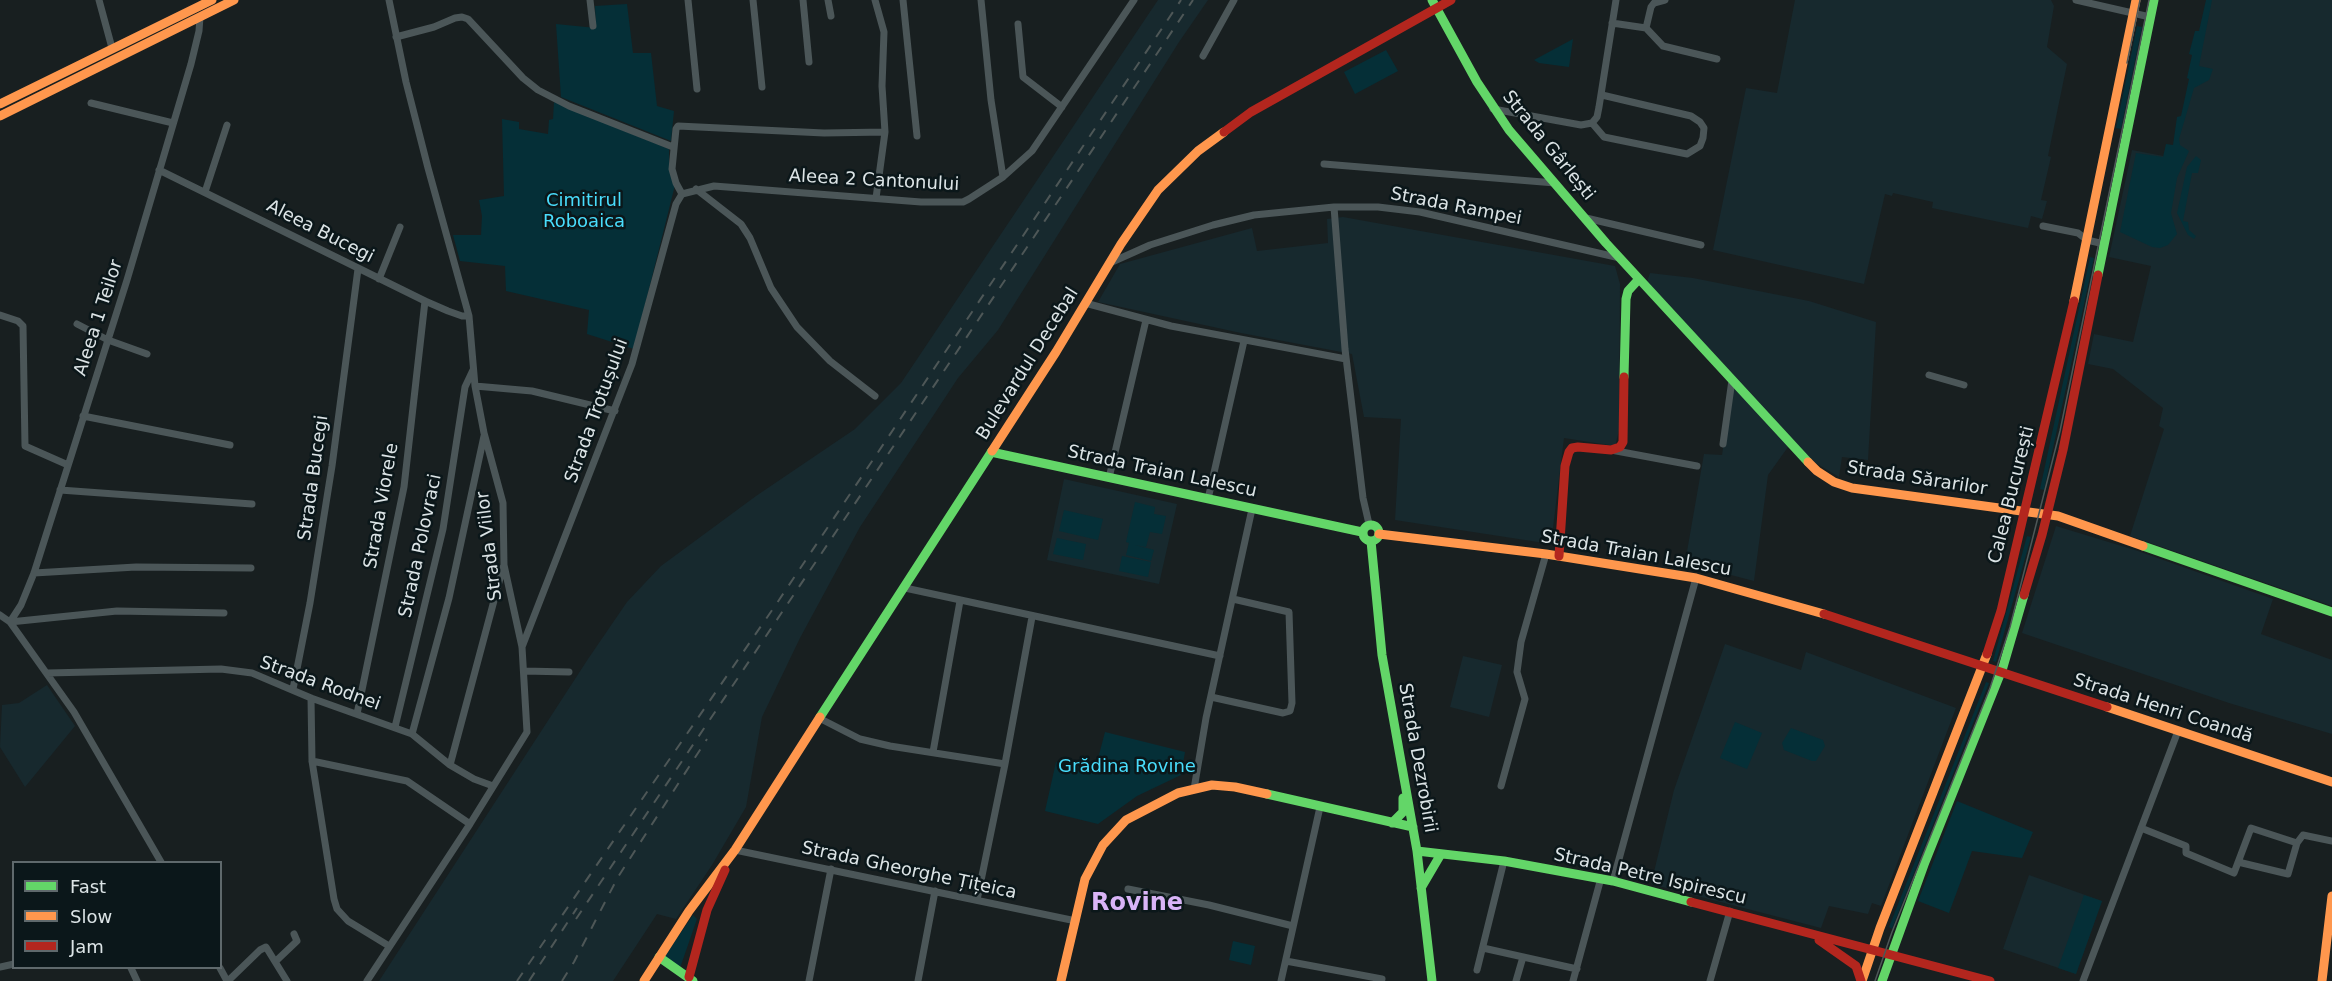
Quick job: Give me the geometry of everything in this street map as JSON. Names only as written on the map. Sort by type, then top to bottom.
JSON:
[{"type":"street","points":[[99,0],[112,48]]},
{"type":"street","points":[[0,104],[212,0]]},
{"type":"street","points":[[0,116],[234,0]]},
{"type":"street","name":"Strada Viilor","points":[[367,981],[527,732],[522,647],[504,566],[503,503],[484,433],[475,386],[469,316],[428,168],[389,0]]},
{"type":"street","points":[[590,0],[592,26]]},
{"type":"street","points":[[688,0],[697,89]]},
{"type":"street","points":[[753,0],[762,87]]},
{"type":"street","points":[[803,0],[809,62]]},
{"type":"street","points":[[828,0],[831,16]]},
{"type":"street","points":[[875,0],[884,32],[882,86],[885,132],[876,198]]},
{"type":"street","points":[[903,0],[917,136]]},
{"type":"street","points":[[981,0],[991,100],[1003,177]]},
{"type":"street","points":[[1203,56],[1234,0]]},
{"type":"street","name":"Bulevardul Decebal","points":[[644,981],[689,911],[735,850],[1158,190],[1198,151],[1251,112],[1435,4],[1451,0]]},
{"type":"street","points":[[1493,109],[1581,125],[1592,123],[1597,117],[1602,95],[1616,0]]},
{"type":"street","points":[[1646,28],[1651,7],[1654,3],[1665,0]]},
{"type":"street","points":[[2076,0],[2150,17]]},
{"type":"street","name":"Calea București","points":[[1861,981],[1983,668],[2001,611],[2056,386],[2136,0]]},
{"type":"street","name":"Calea București","points":[[1882,981],[2000,673],[2048,515],[2154,0]]},
{"type":"street","name":"Aleea 2 Cantonului","points":[[695,189],[714,186],[921,202],[963,202],[1003,177],[1032,151],[1132,1]]},
{"type":"street","name":"Strada Gârlești","points":[[1435,4],[1493,109],[1639,279]]},
{"type":"street","name":"Aleea 1 Teilor","points":[[10,622],[21,605],[34,573],[108,340],[191,64],[200,17]]},
{"type":"street","points":[[396,37],[434,27],[454,18],[468,19],[523,78],[538,90],[569,106],[673,147]]},
{"type":"street","points":[[1612,23],[1646,28],[1663,46],[1717,59]]},
{"type":"street","points":[[1018,24],[1023,77],[1062,107]]},
{"type":"street","points":[[1592,123],[1604,137],[1613,140],[1687,154],[1700,146],[1703,138],[1704,128],[1691,116],[1602,95]]},
{"type":"street","points":[[92,103],[173,123]]},
{"type":"street","points":[[205,192],[227,124]]},
{"type":"street","points":[[875,396],[830,362],[797,327],[771,288],[750,238],[741,224],[695,189],[682,194],[672,169],[673,147],[678,126],[824,134],[885,132]]},
{"type":"street","points":[[1324,164],[1555,183]]},
{"type":"street","name":"Aleea Bucegi","points":[[159,170],[425,301],[462,316],[469,316]]},
{"type":"street","name":"Strada Trotușului","points":[[522,647],[633,364],[676,204],[682,194]]},
{"type":"street","points":[[1334,207],[1346,359],[1363,498],[1365,539],[1371,542],[1378,537],[1378,528],[1366,528]]},
{"type":"street","name":"Strada Rampei","points":[[1112,261],[1150,245],[1254,215],[1334,207],[1378,207],[1420,212],[1620,258]]},
{"type":"street","name":"Strada Gârlești","points":[[1586,218],[1701,244]]},
{"type":"street","points":[[2043,226],[2078,233],[2087,240],[2104,244]]},
{"type":"street","points":[[379,279],[400,227]]},
{"type":"street","name":"Strada Bucegi","points":[[292,689],[310,603],[332,466],[358,269]]},
{"type":"street","points":[[1611,450],[1620,447],[1624,435],[1626,299],[1628,291],[1639,279]]},
{"type":"street","name":"Strada Sărarilor","points":[[1639,279],[1804,460],[1834,482],[1872,491],[2061,517],[2332,612]]},
{"type":"street","name":"Strada Viorele","points":[[357,714],[404,487],[425,301]]},
{"type":"street","points":[[1085,303],[1146,320],[1244,341],[1346,359]]},
{"type":"street","points":[[0,315],[18,321],[23,326],[25,446],[68,465]]},
{"type":"street","points":[[1109,478],[1146,320]]},
{"type":"street","points":[[77,324],[108,340],[147,354]]},
{"type":"street","points":[[1208,499],[1244,341]]},
{"type":"street","name":"Strada Polovraci","points":[[395,727],[443,529],[465,387],[473,370]]},
{"type":"street","points":[[1929,375],[1964,385]]},
{"type":"street","points":[[1723,444],[1732,380]]},
{"type":"street","points":[[475,386],[532,391],[615,411]]},
{"type":"street","points":[[83,416],[230,445]]},
{"type":"street","points":[[412,734],[449,598],[484,433]]},
{"type":"street","points":[[1559,556],[1565,466],[1572,448],[1611,450],[1697,466]]},
{"type":"street","name":"Strada Traian Lalescu","points":[[991,452],[1252,509],[1366,528]]},
{"type":"street","points":[[60,490],[252,504]]},
{"type":"street","points":[[1194,789],[1211,697],[1252,509]]},
{"type":"street","name":"Strada Traian Lalescu","points":[[1379,534],[1546,554],[1696,578],[1800,606],[1983,668]]},
{"type":"street","name":"Strada Dezrobirii","points":[[1371,542],[1382,654],[1417,851],[1432,981]]},
{"type":"street","points":[[1500,786],[1525,699],[1517,672],[1521,642],[1546,554]]},
{"type":"street","points":[[450,765],[504,566]]},
{"type":"street","points":[[34,573],[136,567],[251,568]]},
{"type":"street","points":[[1613,881],[1696,578]]},
{"type":"street","points":[[905,588],[1220,656]]},
{"type":"street","points":[[1211,697],[1283,712],[1290,711],[1292,703],[1289,612],[1233,599]]},
{"type":"street","points":[[933,752],[960,601]]},
{"type":"street","points":[[10,622],[117,611],[224,613]]},
{"type":"street","points":[[0,615],[10,622],[74,712],[160,861]]},
{"type":"street","points":[[977,900],[1032,616]]},
{"type":"street","name":"Strada Henri Coandă","points":[[1983,668],[2332,782]]},
{"type":"street","name":"Strada Rodnei","points":[[47,673],[221,669],[252,673],[311,698],[412,734],[450,765],[474,779],[493,786]]},
{"type":"street","points":[[524,670],[569,672]]},
{"type":"street","points":[[311,698],[312,761],[337,909],[348,921],[389,946]]},
{"type":"street","points":[[819,718],[860,739],[1005,764]]},
{"type":"street","points":[[2083,981],[2178,731]]},
{"type":"street","points":[[312,761],[406,781],[470,824]]},
{"type":"street","points":[[1392,823],[1403,812],[1403,775]]},
{"type":"street","points":[[1059,979],[1076,921],[1085,879],[1103,845],[1126,820],[1145,808],[1178,793],[1212,785],[1247,788],[1320,807],[1413,827]]},
{"type":"street","points":[[1281,981],[1320,807]]},
{"type":"street","points":[[2141,828],[2186,846],[2186,853],[2234,873],[2251,828],[2297,843]]},
{"type":"street","points":[[2238,862],[2288,874],[2297,843],[2303,835],[2332,841]]},
{"type":"street","name":"Bulevardul Decebal","points":[[691,979],[707,910],[735,850]]},
{"type":"street","name":"Strada Gheorghe Țițeica","points":[[735,850],[1076,921]]},
{"type":"street","name":"Strada Petre Ispirescu","points":[[1417,851],[1504,861],[1600,878],[1730,911],[1812,936],[1990,981]]},
{"type":"street","points":[[1421,888],[1441,854]]},
{"type":"street","points":[[1477,970],[1504,861]]},
{"type":"street","points":[[809,981],[831,869]]},
{"type":"street","points":[[1574,981],[1600,878]]},
{"type":"street","points":[[1128,889],[1209,905],[1293,926]]},
{"type":"street","points":[[918,981],[935,891]]},
{"type":"street","points":[[2322,981],[2332,896]]},
{"type":"street","points":[[1710,981],[1730,911]]},
{"type":"street","points":[[276,961],[297,941],[294,934]]},
{"type":"street","points":[[1812,936],[1851,962],[1859,972],[1861,981]]},
{"type":"street","points":[[228,981],[264,948],[268,948],[287,981]]},
{"type":"street","points":[[1483,948],[1577,969]]},
{"type":"street","points":[[659,957],[691,979]]},
{"type":"street","points":[[1516,981],[1523,957]]},
{"type":"street","points":[[1286,961],[1382,979]]},
{"type":"shaded area","points":[[1158,0],[1208,0],[1179,42],[998,330],[958,378],[860,527],[800,638],[762,717],[746,807],[712,865],[676,919],[657,914],[613,981],[379,981],[627,602],[661,566],[756,496],[855,429],[901,383]]},
{"type":"shaded area","points":[[1795,0],[2051,0],[2054,6],[2047,47],[2067,64],[2048,156],[2051,157],[2041,200],[2047,201],[2042,219],[2031,216],[2028,228],[1932,208],[1933,202],[1893,193],[1892,196],[1885,194],[1864,284],[1713,250],[1746,88],[1777,93]]},
{"type":"shaded area","points":[[2210,0],[2332,0],[2332,606],[2130,536],[2164,429],[2159,426],[2163,408],[2113,369],[2088,364],[2094,334],[2133,342],[2151,266],[2109,257],[2132,150],[2174,158]]},
{"type":"shaded area","points":[[1343,217],[1615,266],[1620,284],[1619,431],[1615,446],[1564,438],[1551,544],[1395,520],[1401,419],[1364,417],[1352,354],[1098,302],[1120,264],[1252,228],[1257,251],[1328,243],[1327,219]]},
{"type":"shaded area","points":[[1650,273],[1693,278],[1809,301],[1876,322],[1868,460],[1842,457],[1839,477],[1814,462],[1793,440],[1768,475],[1754,581],[1685,563],[1704,454],[1722,455],[1734,376],[1647,282]]},
{"type":"shaded area","points":[[1064,479],[1177,504],[1159,584],[1047,560]]},
{"type":"shaded area","points":[[2056,526],[2138,551],[2273,599],[2261,634],[2332,660],[2332,734],[2229,703],[2022,633]]},
{"type":"shaded area","points":[[1725,644],[1801,670],[1806,652],[1956,708],[1881,906],[1872,903],[1868,914],[1829,906],[1821,928],[1651,884],[1674,790]]},
{"type":"shaded area","points":[[1463,656],[1502,665],[1489,717],[1450,707]]},
{"type":"shaded area","points":[[47,685],[75,726],[25,787],[0,747],[2,705],[19,703]]},
{"type":"shaded area","points":[[2029,875],[2102,901],[2076,974],[2003,949]]},
{"type":"green space","points":[[2206,0],[2212,0],[2199,66],[2213,69],[2209,80],[2194,88],[2179,139],[2180,145],[2189,151],[2177,178],[2171,213],[2177,234],[2168,245],[2160,248],[2152,247],[2120,232],[2136,153],[2163,157],[2166,144],[2173,145],[2177,117],[2181,116],[2189,79],[2187,78],[2192,55],[2189,54],[2195,31],[2199,31]]},
{"type":"green space","points":[[627,4],[633,53],[651,53],[657,106],[674,111],[671,141],[561,97],[556,24],[596,28],[595,6]]},
{"type":"green space","points":[[2137,26],[2142,27],[2121,129],[2116,128]]},
{"type":"green space","points":[[1573,39],[1569,67],[1539,63],[1534,60]]},
{"type":"green space","points":[[1386,50],[1398,71],[1355,94],[1344,72]]},
{"type":"green space","name":"Cimitirul Roboaica","points":[[554,102],[669,149],[669,169],[675,185],[634,349],[587,334],[589,310],[506,291],[505,266],[460,261],[453,235],[481,235],[482,216],[479,200],[504,196],[502,119],[519,122],[519,129],[548,134],[549,120],[553,119]]},
{"type":"green space","points":[[2196,156],[2201,160],[2198,173],[2192,173],[2183,221],[2188,222],[2189,230],[2196,236],[2194,239],[2188,235],[2177,213],[2187,167]]},
{"type":"green space","points":[[2090,257],[2094,258],[2044,490],[2040,489]]},
{"type":"green space","points":[[1135,502],[1155,507],[1154,514],[1166,516],[1162,534],[1150,532],[1146,547],[1135,545],[1154,550],[1151,561],[1126,555],[1129,543],[1126,542]]},
{"type":"green space","points":[[1064,510],[1103,519],[1098,540],[1059,531]]},
{"type":"green space","points":[[2027,536],[2031,537],[1996,662],[1993,661]]},
{"type":"green space","points":[[1057,538],[1086,544],[1083,560],[1053,554]]},
{"type":"green space","points":[[1122,556],[1151,562],[1148,577],[1119,571]]},
{"type":"green space","points":[[1986,682],[1989,683],[1892,929],[1889,927]]},
{"type":"green space","points":[[1735,722],[1762,733],[1747,769],[1720,758]]},
{"type":"green space","points":[[1791,728],[1823,740],[1825,746],[1816,761],[1784,750],[1782,743]]},
{"type":"green space","name":"Grădina Rovine","points":[[1105,732],[1185,752],[1181,775],[1137,796],[1098,824],[1045,811],[1056,762],[1095,770]]},
{"type":"green space","points":[[1957,801],[2033,832],[2022,858],[1972,851],[1949,913],[1918,901]]},
{"type":"green space","points":[[2084,895],[2102,901],[2076,974],[2058,968]]},
{"type":"green space","points":[[693,915],[697,919],[680,968],[664,957]]},
{"type":"green space","points":[[1233,941],[1255,946],[1251,965],[1229,960]]},
{"type":"tram line","points":[[2127,63],[2140,0]]},
{"type":"tram line","points":[[1875,981],[1892,932],[1990,688],[2010,627],[2060,431],[2149,0]]},
{"type":"railway","points":[[517,981],[779,600],[1181,0]]},
{"type":"railway","points":[[576,919],[1193,0]]},
{"type":"railway","points":[[562,981],[618,877],[707,739]]},
{"type":"railway","points":[[529,981],[577,908]]},
{"type":"traffic: fast","points":[[1432,0],[1477,82],[1509,130],[1606,243],[1808,462]]},
{"type":"traffic: fast","points":[[2098,275],[2154,0]]},
{"type":"traffic: fast","points":[[1624,377],[1626,299],[1628,291],[1639,279]]},
{"type":"traffic: fast","points":[[820,717],[992,451]]},
{"type":"traffic: fast","points":[[991,452],[1362,532]]},
{"type":"traffic: fast","points":[[1368,525],[1374,525],[1379,533],[1377,539],[1368,541],[1363,536],[1363,530],[1368,525]]},
{"type":"traffic: fast","points":[[1371,541],[1382,655],[1417,851],[1432,981]]},
{"type":"traffic: fast","points":[[2143,546],[2332,612]]},
{"type":"traffic: fast","points":[[1882,981],[1925,862],[2003,667],[2024,595]]},
{"type":"traffic: fast","points":[[1267,794],[1413,827]]},
{"type":"traffic: fast","points":[[1392,823],[1403,812],[1403,798]]},
{"type":"traffic: fast","points":[[1417,851],[1504,861],[1613,881],[1691,902]]},
{"type":"traffic: fast","points":[[1421,888],[1441,854]]},
{"type":"traffic: fast","points":[[659,957],[693,981]]},
{"type":"traffic: slow","points":[[0,104],[212,0]]},
{"type":"traffic: slow","points":[[0,116],[234,0]]},
{"type":"traffic: slow","points":[[2074,301],[2136,0]]},
{"type":"traffic: slow","points":[[992,451],[1056,352],[1121,244],[1158,190],[1198,151],[1224,132]]},
{"type":"traffic: slow","points":[[1808,462],[1834,482],[1852,488],[2058,516],[2143,546]]},
{"type":"traffic: slow","points":[[1379,534],[1546,554],[1696,578],[1824,614]]},
{"type":"traffic: slow","points":[[1862,981],[1880,928],[1987,654]]},
{"type":"traffic: slow","points":[[2107,707],[2332,782]]},
{"type":"traffic: slow","points":[[644,981],[689,911],[735,850],[820,717]]},
{"type":"traffic: slow","points":[[1061,981],[1085,879],[1103,845],[1126,820],[1178,793],[1212,785],[1267,794]]},
{"type":"traffic: slow","points":[[2322,981],[2332,896]]},
{"type":"traffic: jam","points":[[1224,132],[1251,112],[1451,0]]},
{"type":"traffic: jam","points":[[2024,595],[2063,450],[2098,275]]},
{"type":"traffic: jam","points":[[1987,654],[2001,611],[2074,301]]},
{"type":"traffic: jam","points":[[1559,556],[1565,466],[1569,452],[1572,448],[1578,447],[1611,450],[1620,447],[1623,442],[1624,377]]},
{"type":"traffic: jam","points":[[1824,614],[2107,707]]},
{"type":"traffic: jam","points":[[689,977],[707,910],[725,870]]},
{"type":"traffic: jam","points":[[1691,902],[1990,981]]},
{"type":"traffic: jam","points":[[1819,940],[1856,966],[1861,981]]},
{"type":"district","name":"Rovine","points":[[1137,904]]}]
